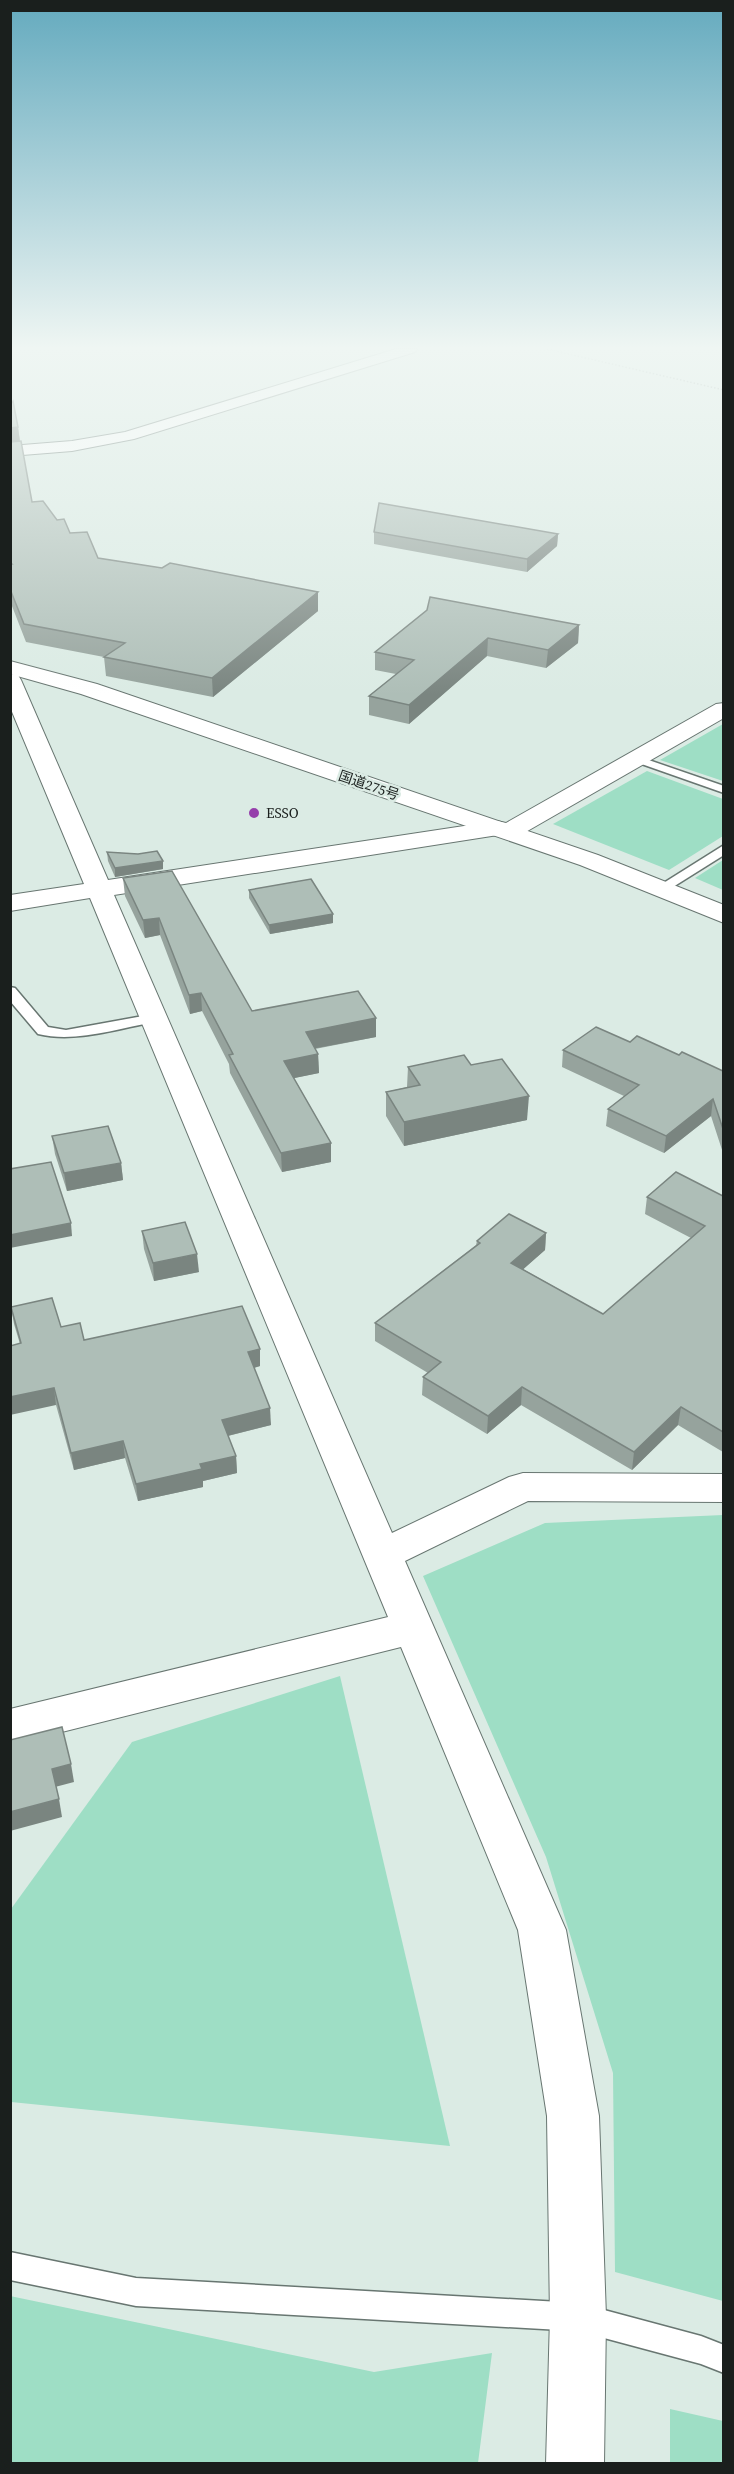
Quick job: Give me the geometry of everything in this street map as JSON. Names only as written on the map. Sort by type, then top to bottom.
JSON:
[{"type":"main road","name":"国道275号","points":[[10,667],[89,689],[589,860],[723,915]]},
{"type":"main road","points":[[10,680],[542,1930],[573,2116],[578,2317],[575,2463]]},
{"type":"main road","points":[[10,903],[502,830],[637,759],[723,710]]},
{"type":"main road","points":[[382,1555],[523,1487],[723,1488]]},
{"type":"main road","points":[[10,1727],[413,1627]]},
{"type":"lane","points":[[637,759],[723,790]]},
{"type":"lane","points":[[660,889],[723,849]]},
{"type":"lane","points":[[10,991],[43,1031],[66,1034],[154,1018]]},
{"type":"lane","points":[[10,2266],[136,2292],[578,2317],[701,2350],[723,2359]]},
{"type":"green space","points":[[723,724],[723,781],[660,760]]},
{"type":"green space","points":[[647,771],[723,799],[723,836],[669,870],[553,824]]},
{"type":"green space","points":[[723,860],[723,890],[695,878]]},
{"type":"green space","points":[[724,1515],[723,2301],[615,2272],[613,2073],[546,1857],[423,1576],[545,1523]]},
{"type":"green space","points":[[340,1676],[450,2146],[11,2102],[11,1909],[132,1742]]},
{"type":"green space","points":[[10,2296],[374,2372],[492,2353],[478,2463],[11,2463]]},
{"type":"green space","points":[[670,2409],[723,2421],[723,2463],[670,2463]]},
{"type":"building","points":[[10,464],[25,464],[32,502],[43,501],[57,520],[64,519],[70,533],[87,532],[98,558],[162,568],[170,563],[318,592],[212,678],[104,657],[125,643],[24,624],[10,589],[10,564],[12,564],[10,562]]},
{"type":"building","points":[[379,503],[558,534],[527,559],[374,532]]},
{"type":"building","points":[[430,597],[579,625],[548,650],[488,638],[409,705],[369,696],[414,660],[375,652],[427,610]]},
{"type":"building","points":[[157,851],[163,861],[115,868],[107,852],[138,854]]},
{"type":"building","points":[[172,871],[252,1011],[358,991],[376,1018],[306,1032],[318,1054],[284,1061],[331,1143],[281,1153],[229,1055],[233,1054],[201,993],[189,995],[159,918],[143,920],[123,878]]},
{"type":"building","points":[[311,879],[333,914],[269,925],[249,890]]},
{"type":"building","points":[[596,1027],[630,1042],[637,1036],[679,1055],[682,1052],[723,1071],[723,1129],[713,1099],[666,1136],[608,1109],[639,1085],[563,1050]]},
{"type":"building","points":[[464,1055],[471,1065],[502,1059],[529,1096],[404,1122],[386,1092],[420,1085],[408,1067]]},
{"type":"building","points":[[108,1126],[121,1163],[64,1173],[52,1136]]},
{"type":"building","points":[[51,1162],[71,1223],[10,1235],[10,1169]]},
{"type":"building","points":[[676,1172],[723,1196],[723,1432],[681,1407],[634,1452],[522,1387],[488,1416],[423,1377],[441,1362],[375,1323],[480,1243],[477,1241],[509,1214],[546,1233],[511,1263],[603,1314],[705,1226],[647,1197]]},
{"type":"building","points":[[185,1222],[197,1254],[153,1263],[142,1231]]},
{"type":"building","points":[[52,1298],[61,1327],[80,1323],[84,1340],[242,1306],[260,1349],[248,1352],[270,1408],[222,1420],[236,1456],[200,1464],[202,1469],[136,1484],[123,1441],[71,1453],[54,1388],[10,1397],[10,1346],[21,1343],[11,1307]]},
{"type":"building","points":[[62,1727],[71,1764],[52,1769],[59,1799],[10,1812],[10,1740]]},
{"type":"place","name":"ESSO","points":[[254,813]]}]
